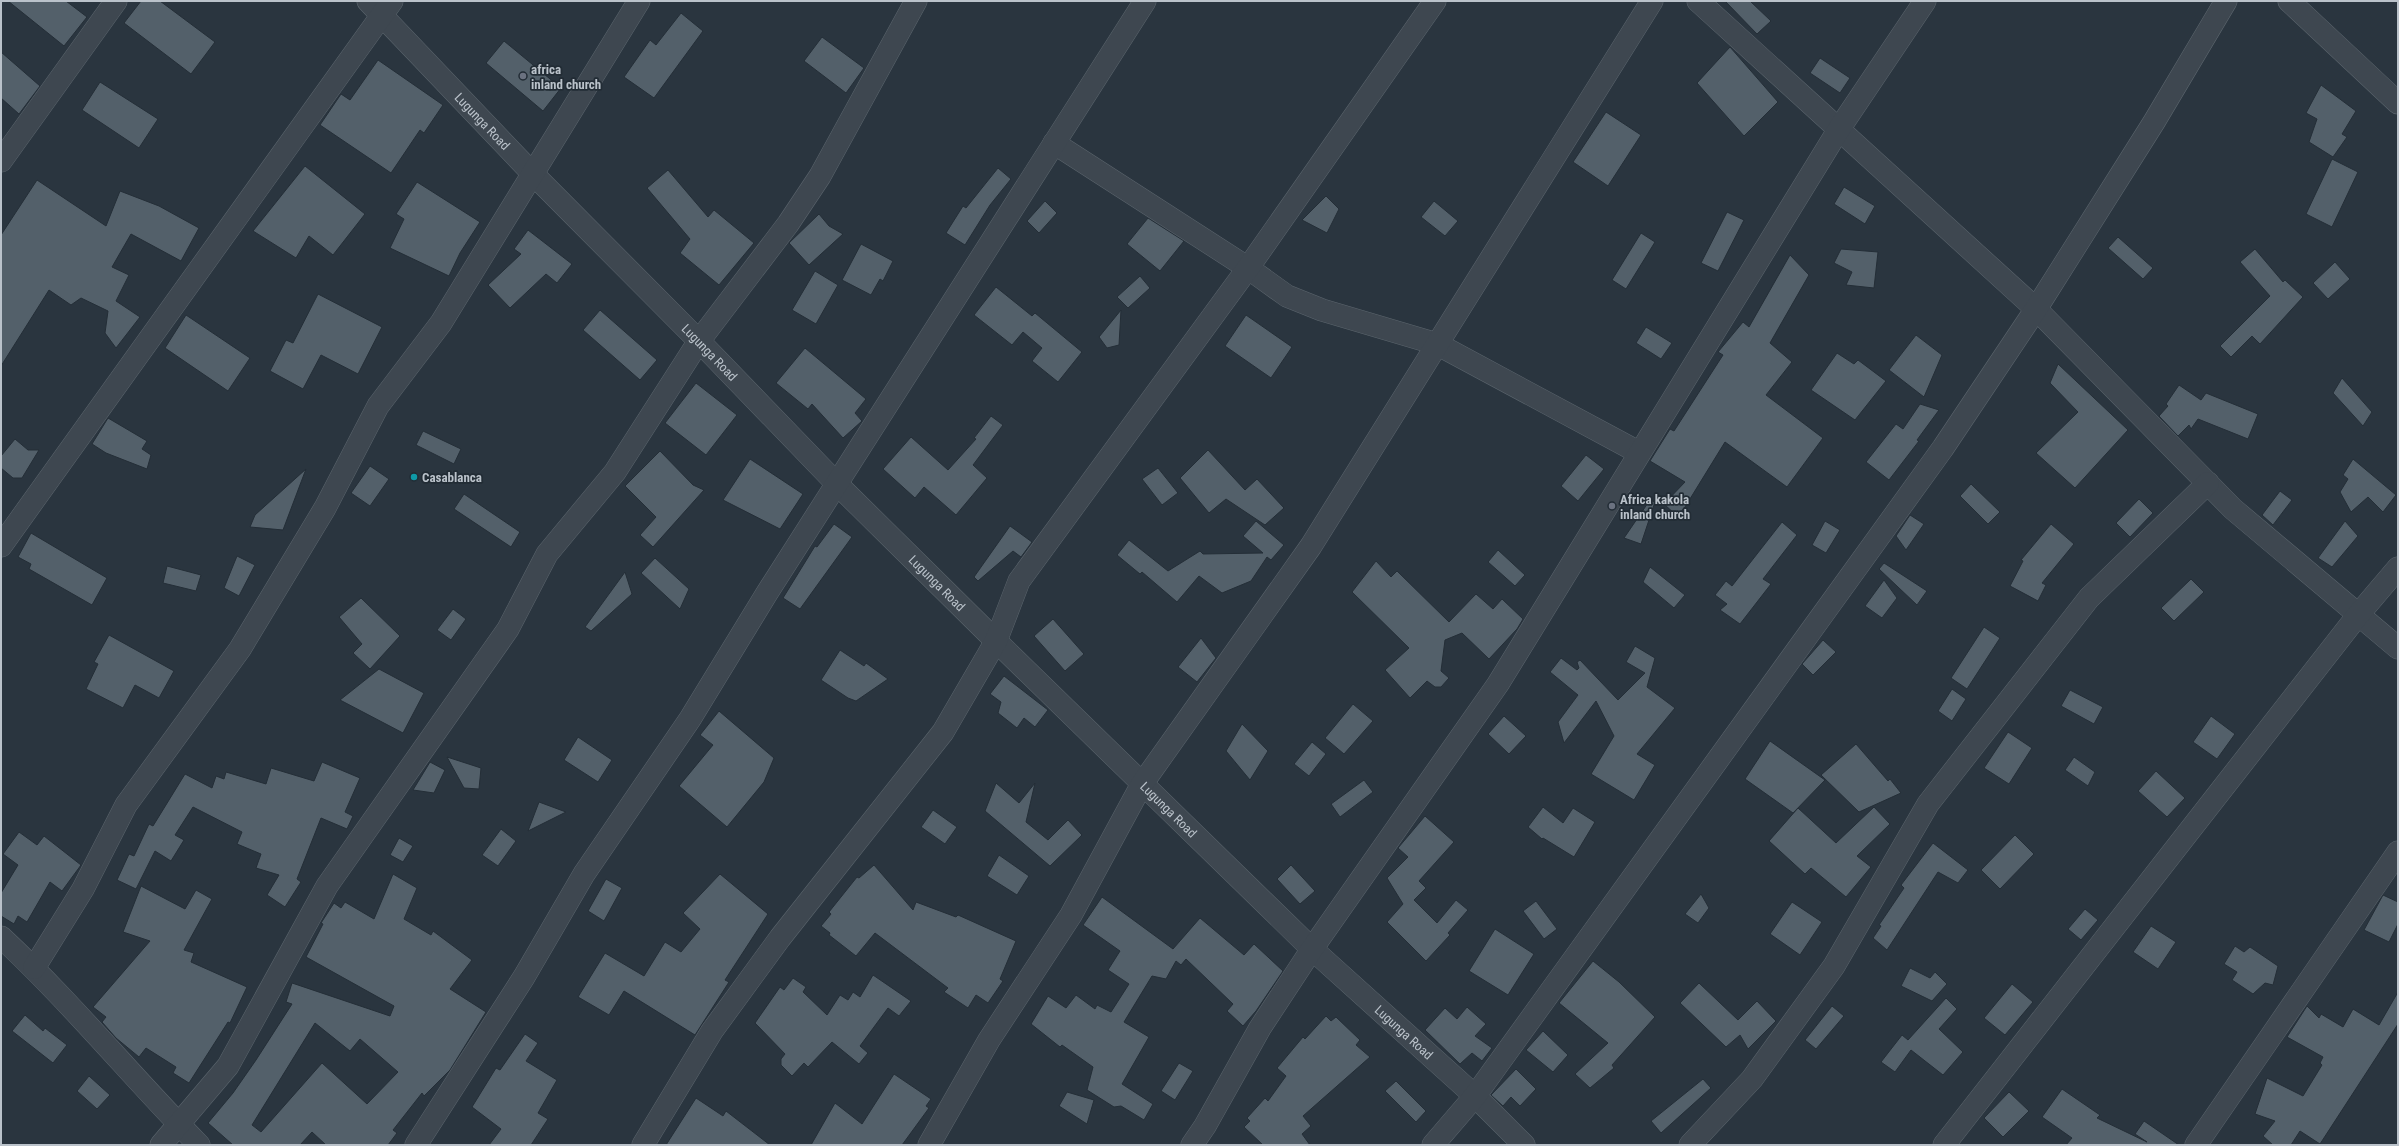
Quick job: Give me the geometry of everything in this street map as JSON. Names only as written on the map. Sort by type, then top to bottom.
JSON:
[{"type":"street","points":[[1,161],[116,1]]},
{"type":"street","points":[[34,968],[83,889],[126,805],[240,649],[325,508],[378,406],[442,323],[532,173],[639,1]]},
{"type":"street","points":[[161,1145],[228,1066],[327,886],[422,754],[508,629],[547,554],[615,472],[700,341],[788,224],[820,176],[916,1]]},
{"type":"street","points":[[416,1145],[524,977],[584,874],[690,719],[767,593],[1145,1]]},
{"type":"street","points":[[643,1145],[712,1031],[780,938],[943,732],[996,641],[1019,581],[1248,268],[1435,1]]},
{"type":"street","points":[[929,1145],[989,1040],[1071,915],[1142,784],[1311,546],[1652,1]]},
{"type":"street","points":[[1698,1],[2036,309],[2234,510],[2398,648]]},
{"type":"street","points":[[1192,1145],[1205,1126],[1260,1028],[1312,949],[1498,684],[1638,452],[1839,129],[1925,1]]},
{"type":"street","points":[[1433,1145],[1475,1096],[1943,448],[2036,309],[2154,122],[2226,1]]},
{"type":"street","points":[[2294,3],[2398,103]]},
{"type":"street","points":[[1,546],[381,6]]},
{"type":"street","name":"Lugunga Road","points":[[381,6],[532,173],[700,341],[837,484],[1312,949],[1475,1096],[1524,1145]]},
{"type":"street","points":[[1054,143],[1248,268],[1287,296],[1322,310],[1438,344],[1638,452]]},
{"type":"street","points":[[1690,1145],[1752,1079],[1834,966],[1928,804],[2084,604],[2208,483]]},
{"type":"street","points":[[1944,1145],[2358,615],[2398,568]]},
{"type":"street","points":[[2196,1145],[2398,852]]},
{"type":"street","points":[[1,937],[34,968],[199,1145]]},
{"type":"building","points":[[8,1],[66,1],[87,17],[64,46]]},
{"type":"building","points":[[141,1],[160,1],[215,42],[191,74],[124,23]]},
{"type":"building","points":[[1725,1],[1750,1],[1771,21],[1757,34]]},
{"type":"building","points":[[681,13],[703,31],[654,98],[624,77],[650,40],[656,45]]},
{"type":"building","points":[[822,37],[864,68],[846,93],[804,61]]},
{"type":"building","name":"africa inland church","points":[[504,41],[561,88],[543,111],[486,63]]},
{"type":"building","points":[[1730,47],[1778,102],[1744,136],[1697,83]]},
{"type":"building","points":[[1,52],[40,86],[19,114],[1,98]]},
{"type":"building","points":[[1820,58],[1850,78],[1840,93],[1810,73]]},
{"type":"building","points":[[378,60],[443,105],[424,133],[420,130],[391,173],[320,125],[341,94],[350,100]]},
{"type":"building","points":[[100,82],[158,119],[139,148],[82,110]]},
{"type":"building","points":[[2321,85],[2356,111],[2342,134],[2347,137],[2333,157],[2309,142],[2317,119],[2306,113]]},
{"type":"building","points":[[1606,112],[1641,135],[1608,186],[1573,162]]},
{"type":"building","points":[[2332,159],[2358,172],[2332,227],[2306,214]]},
{"type":"building","points":[[305,166],[365,214],[333,255],[309,236],[296,258],[253,231]]},
{"type":"building","points":[[998,168],[1011,179],[990,205],[965,245],[946,233],[963,206],[966,208]]},
{"type":"building","points":[[668,170],[708,217],[714,210],[754,243],[719,285],[680,253],[690,239],[647,188]]},
{"type":"building","points":[[37,180],[106,226],[120,191],[159,206],[199,228],[181,261],[131,234],[112,267],[129,275],[116,301],[140,317],[116,348],[105,333],[108,311],[81,298],[71,305],[49,290],[1,366],[1,235]]},
{"type":"building","points":[[417,182],[480,222],[460,253],[449,276],[390,248],[404,219],[396,214]]},
{"type":"building","points":[[1844,187],[1875,206],[1865,224],[1834,204]]},
{"type":"building","points":[[1326,196],[1339,209],[1327,233],[1302,220]]},
{"type":"building","points":[[1045,201],[1057,213],[1039,233],[1027,221]]},
{"type":"building","points":[[1434,201],[1458,221],[1445,236],[1421,217]]},
{"type":"building","points":[[1727,212],[1744,220],[1718,271],[1701,263]]},
{"type":"building","points":[[819,214],[829,226],[843,234],[809,265],[789,243]]},
{"type":"building","points":[[1148,218],[1184,241],[1160,271],[1127,244]]},
{"type":"building","points":[[528,230],[572,264],[557,283],[546,274],[510,308],[488,285],[521,254],[514,249]]},
{"type":"building","points":[[1641,233],[1655,242],[1626,289],[1612,280]]},
{"type":"building","points":[[2118,237],[2153,268],[2143,279],[2108,248]]},
{"type":"building","points":[[861,244],[893,261],[883,281],[880,279],[871,295],[842,280]]},
{"type":"building","points":[[1841,249],[1878,252],[1874,288],[1846,285],[1852,272],[1834,263]]},
{"type":"building","points":[[2255,249],[2283,282],[2285,280],[2303,297],[2260,344],[2252,336],[2231,357],[2220,346],[2270,296],[2240,262]]},
{"type":"building","points":[[1790,255],[1809,275],[1770,343],[1792,362],[1766,395],[1823,438],[1787,487],[1725,442],[1685,507],[1677,516],[1664,504],[1685,482],[1650,461],[1670,429],[1674,431],[1723,355],[1718,352],[1743,322],[1749,327]]},
{"type":"building","points":[[2335,262],[2350,279],[2328,299],[2313,283]]},
{"type":"building","points":[[815,271],[838,285],[816,324],[792,310]]},
{"type":"building","points":[[1140,276],[1150,288],[1128,308],[1117,297]]},
{"type":"building","points":[[996,287],[1032,316],[1035,313],[1082,352],[1058,382],[1032,361],[1042,348],[1023,332],[1012,345],[974,315]]},
{"type":"building","points":[[318,294],[382,327],[358,374],[321,355],[303,389],[270,371],[286,340],[293,343]]},
{"type":"building","points":[[600,310],[657,360],[640,380],[583,330]]},
{"type":"building","points":[[1121,310],[1119,345],[1107,348],[1099,337]]},
{"type":"building","points":[[186,315],[250,358],[228,391],[165,348]]},
{"type":"building","points":[[1246,315],[1292,347],[1271,378],[1225,346]]},
{"type":"building","points":[[1646,327],[1672,343],[1661,359],[1636,343]]},
{"type":"building","points":[[1916,335],[1942,355],[1924,397],[1889,370]]},
{"type":"building","points":[[805,348],[866,399],[855,413],[862,421],[843,438],[812,404],[808,409],[776,383]]},
{"type":"building","points":[[1837,353],[1854,364],[1858,360],[1886,381],[1855,420],[1811,390]]},
{"type":"building","points":[[2058,364],[2128,430],[2075,488],[2036,453],[2078,412],[2050,383]]},
{"type":"building","points":[[2342,378],[2372,412],[2363,426],[2333,393]]},
{"type":"building","points":[[696,383],[737,415],[706,455],[665,423]]},
{"type":"building","points":[[2179,385],[2201,400],[2206,393],[2258,414],[2248,439],[2198,419],[2191,429],[2189,425],[2178,436],[2159,416],[2168,406],[2166,404]]},
{"type":"building","points":[[1920,404],[1939,410],[1917,440],[1919,441],[1889,480],[1866,462],[1896,424],[1903,429]]},
{"type":"building","points":[[991,416],[1003,425],[973,465],[987,478],[956,515],[924,487],[915,498],[883,469],[911,437],[948,470],[976,439],[974,438]]},
{"type":"building","points":[[108,418],[147,441],[142,449],[151,455],[147,469],[106,453],[92,444]]},
{"type":"building","points":[[423,431],[461,449],[454,464],[416,445]]},
{"type":"building","points":[[15,439],[28,450],[39,450],[22,478],[13,478],[1,468],[1,456]]},
{"type":"building","points":[[1208,450],[1245,490],[1257,479],[1284,508],[1265,525],[1226,499],[1209,513],[1180,478]]},
{"type":"building","points":[[660,451],[693,485],[704,490],[653,547],[640,535],[656,517],[625,486]]},
{"type":"building","points":[[1586,455],[1604,469],[1578,501],[1561,486]]},
{"type":"building","points":[[750,459],[803,494],[780,529],[723,500]]},
{"type":"building","points":[[2353,459],[2396,495],[2383,512],[2368,497],[2351,512],[2340,492],[2348,479],[2343,475]]},
{"type":"building","points":[[370,466],[389,479],[370,506],[351,493]]},
{"type":"building","points":[[1158,468],[1178,493],[1162,505],[1142,479]]},
{"type":"building","points":[[306,469],[283,530],[250,527],[255,515]]},
{"type":"building","points":[[1971,484],[2000,512],[1988,524],[1960,496]]},
{"type":"building","points":[[2280,491],[2292,500],[2273,525],[2262,515]]},
{"type":"building","points":[[464,494],[520,532],[511,547],[454,509]]},
{"type":"building","points":[[2139,499],[2153,513],[2130,537],[2116,523]]},
{"type":"building","points":[[1650,500],[1655,502],[1641,544],[1624,538]]},
{"type":"building","points":[[1910,515],[1924,524],[1906,550],[1896,536]]},
{"type":"building","points":[[1256,521],[1284,545],[1271,560],[1267,557],[1251,581],[1222,593],[1199,576],[1177,602],[1142,572],[1140,574],[1117,555],[1129,540],[1168,571],[1200,551],[1203,554],[1263,553],[1243,536]]},
{"type":"building","points":[[1825,521],[1840,530],[1826,553],[1812,545]]},
{"type":"building","points":[[2345,521],[2358,536],[2332,567],[2318,558]]},
{"type":"building","points":[[1782,522],[1797,535],[1763,579],[1771,584],[1740,624],[1720,610],[1727,604],[1715,595],[1726,581],[1732,586]]},
{"type":"building","points":[[834,524],[852,537],[800,609],[783,598],[815,546],[817,547]]},
{"type":"building","points":[[2051,524],[2074,544],[2042,583],[2046,585],[2038,601],[2010,586],[2023,561],[2021,560]]},
{"type":"building","points":[[1010,526],[1032,542],[1021,557],[1013,551],[978,581],[974,577]]},
{"type":"building","points":[[31,533],[107,578],[92,605],[29,569],[31,564],[18,557]]},
{"type":"building","points":[[1498,550],[1525,575],[1515,586],[1488,562]]},
{"type":"building","points":[[237,556],[255,565],[239,596],[224,588]]},
{"type":"building","points":[[655,558],[689,589],[680,609],[641,573]]},
{"type":"building","points":[[1376,561],[1391,577],[1397,571],[1449,622],[1476,594],[1493,609],[1502,599],[1523,619],[1517,629],[1489,659],[1462,633],[1445,640],[1441,671],[1449,678],[1441,687],[1435,687],[1427,681],[1410,698],[1385,670],[1409,648],[1352,592]]},
{"type":"building","points":[[1884,563],[1927,591],[1917,605],[1879,569]]},
{"type":"building","points":[[167,566],[201,575],[196,591],[163,583]]},
{"type":"building","points":[[1650,567],[1685,595],[1674,608],[1643,582]]},
{"type":"building","points":[[625,572],[632,594],[591,631],[585,627]]},
{"type":"building","points":[[2191,579],[2204,592],[2174,621],[2161,608]]},
{"type":"building","points":[[1884,580],[1897,598],[1882,618],[1865,606]]},
{"type":"building","points":[[361,598],[400,636],[370,669],[353,653],[362,644],[339,617]]},
{"type":"building","points":[[453,609],[466,619],[451,640],[437,630]]},
{"type":"building","points":[[1053,619],[1084,654],[1065,671],[1034,636]]},
{"type":"building","points":[[1984,627],[2000,638],[1967,689],[1951,678]]},
{"type":"building","points":[[109,635],[174,671],[159,698],[135,685],[123,708],[86,689],[98,664],[94,662]]},
{"type":"building","points":[[1201,638],[1216,658],[1197,682],[1178,667]]},
{"type":"building","points":[[1823,640],[1836,652],[1813,675],[1802,664]]},
{"type":"building","points":[[1635,646],[1655,658],[1647,687],[1675,708],[1637,754],[1655,765],[1634,800],[1591,774],[1614,736],[1596,701],[1564,743],[1558,722],[1578,695],[1550,672],[1561,658],[1577,670],[1579,668],[1577,662],[1580,660],[1618,700],[1645,673],[1626,662]]},
{"type":"building","points":[[840,650],[864,666],[866,663],[888,679],[856,701],[848,698],[821,680]]},
{"type":"building","points":[[379,669],[424,693],[403,733],[340,700]]},
{"type":"building","points":[[1004,676],[1048,710],[1035,727],[1024,718],[1017,728],[998,713],[1001,702],[990,694]]},
{"type":"building","points":[[1952,689],[1966,699],[1952,721],[1938,711]]},
{"type":"building","points":[[2070,690],[2103,707],[2094,724],[2061,706]]},
{"type":"building","points":[[1353,704],[1373,721],[1344,754],[1325,738]]},
{"type":"building","points":[[719,711],[774,758],[764,782],[727,827],[679,786],[713,745],[700,735]]},
{"type":"building","points":[[1504,716],[1526,736],[1509,754],[1488,734]]},
{"type":"building","points":[[2211,716],[2235,734],[2217,759],[2193,742]]},
{"type":"building","points":[[1242,724],[1268,751],[1250,780],[1226,751]]},
{"type":"building","points":[[2008,732],[2032,748],[2009,784],[1984,768]]},
{"type":"building","points":[[578,737],[612,760],[598,782],[564,760]]},
{"type":"building","points":[[1770,741],[1825,780],[1793,813],[1745,779]]},
{"type":"building","points":[[1312,742],[1326,754],[1309,776],[1294,764]]},
{"type":"building","points":[[1856,744],[1888,781],[1890,779],[1901,793],[1859,812],[1821,775]]},
{"type":"building","points":[[447,757],[481,768],[479,789],[464,788]]},
{"type":"building","points":[[2074,757],[2095,772],[2088,786],[2065,770]]},
{"type":"building","points":[[322,762],[360,778],[345,812],[353,816],[347,829],[321,818],[297,879],[301,882],[285,907],[267,895],[279,875],[256,868],[261,854],[237,844],[242,832],[193,807],[175,835],[184,840],[171,861],[155,851],[136,889],[117,880],[129,854],[134,856],[149,824],[153,826],[185,774],[212,788],[216,776],[224,779],[226,772],[266,784],[271,768],[314,781]]},
{"type":"building","points":[[430,762],[445,770],[434,793],[413,790]]},
{"type":"building","points":[[2156,771],[2185,798],[2167,817],[2138,791]]},
{"type":"building","points":[[1364,780],[1373,792],[1340,817],[1331,804]]},
{"type":"building","points":[[996,783],[1019,803],[1035,783],[1026,822],[1048,840],[1068,820],[1082,835],[1050,866],[985,811]]},
{"type":"building","points":[[539,802],[566,812],[528,831]]},
{"type":"building","points":[[1543,807],[1563,823],[1573,808],[1595,822],[1574,857],[1543,838],[1542,839],[1528,827]]},
{"type":"building","points":[[1874,807],[1890,824],[1857,856],[1871,867],[1846,897],[1811,868],[1805,874],[1769,841],[1798,808],[1836,843]]},
{"type":"building","points":[[933,810],[957,827],[945,844],[921,827]]},
{"type":"building","points":[[1425,816],[1454,842],[1419,881],[1426,888],[1414,900],[1437,923],[1456,900],[1468,910],[1448,933],[1450,935],[1426,961],[1387,922],[1403,904],[1387,878],[1408,857],[1398,848]]},
{"type":"building","points":[[501,829],[516,841],[498,866],[482,855]]},
{"type":"building","points":[[19,832],[37,845],[44,836],[81,865],[62,891],[50,882],[27,922],[18,916],[14,924],[1,916],[1,893],[18,865],[3,854]]},
{"type":"building","points":[[2015,835],[2034,854],[2000,889],[1981,870]]},
{"type":"building","points":[[399,838],[413,846],[403,862],[390,855]]},
{"type":"building","points":[[1933,843],[1968,870],[1958,883],[1938,872],[1887,950],[1873,938],[1881,926],[1879,925],[1904,888],[1901,885]]},
{"type":"building","points":[[999,855],[1029,876],[1017,895],[987,876]]},
{"type":"building","points":[[874,865],[913,910],[916,902],[956,917],[958,915],[1016,941],[1000,979],[1003,981],[988,1003],[976,995],[968,1008],[944,992],[948,988],[875,933],[856,956],[829,935],[830,933],[821,926],[831,914],[829,912],[857,877],[859,878]]},
{"type":"building","points":[[1291,865],[1315,891],[1300,904],[1277,879]]},
{"type":"building","points":[[393,874],[417,888],[404,919],[431,935],[433,931],[472,960],[450,989],[486,1012],[450,1070],[424,1096],[422,1093],[393,1130],[397,1133],[388,1145],[326,1145],[312,1132],[300,1145],[233,1145],[208,1123],[233,1093],[292,1004],[286,1002],[292,983],[390,1016],[394,1006],[306,957],[323,924],[321,923],[334,903],[341,908],[345,902],[374,919]],"holes":[[[315,1023],[350,1051],[360,1039],[398,1072],[367,1104],[322,1063],[261,1132],[252,1125]]]},
{"type":"building","points":[[720,874],[768,914],[725,980],[729,982],[695,1035],[624,991],[609,1015],[578,997],[605,953],[644,976],[665,942],[681,952],[700,929],[683,913]]},
{"type":"building","points":[[606,879],[622,888],[604,921],[588,911]]},
{"type":"building","points":[[141,886],[185,909],[196,890],[212,899],[184,950],[194,953],[191,962],[247,987],[230,1023],[228,1022],[189,1083],[173,1073],[176,1067],[146,1048],[139,1057],[116,1038],[102,1022],[106,1017],[93,1007],[150,941],[123,932]]},
{"type":"building","points":[[1701,894],[1709,908],[1698,923],[1685,914]]},
{"type":"building","points":[[2383,895],[2398,902],[2398,924],[2389,942],[2364,930]]},
{"type":"building","points":[[1102,897],[1173,949],[1200,918],[1244,955],[1254,944],[1283,971],[1256,1011],[1243,1026],[1227,1011],[1233,1004],[1186,959],[1181,965],[1176,961],[1166,979],[1152,976],[1124,1022],[1149,1037],[1122,1084],[1153,1104],[1144,1120],[1121,1106],[1114,1107],[1087,1090],[1093,1067],[1062,1045],[1060,1047],[1031,1024],[1048,996],[1066,1008],[1076,995],[1095,1009],[1097,1005],[1111,1012],[1129,984],[1108,970],[1120,951],[1083,925]]},
{"type":"building","points":[[1536,901],[1557,929],[1544,939],[1523,911]]},
{"type":"building","points":[[1792,902],[1822,922],[1800,955],[1770,934]]},
{"type":"building","points":[[2085,909],[2098,920],[2081,940],[2068,929]]},
{"type":"building","points":[[2151,926],[2176,942],[2158,969],[2133,952]]},
{"type":"building","points":[[1495,929],[1534,954],[1508,995],[1469,971]]},
{"type":"building","points":[[2235,946],[2244,952],[2250,947],[2278,966],[2273,985],[2265,983],[2253,994],[2232,980],[2237,972],[2224,964]]},
{"type":"building","points":[[1593,961],[1619,982],[1655,1017],[1612,1065],[1614,1068],[1590,1088],[1575,1074],[1608,1043],[1559,1003]]},
{"type":"building","points":[[1910,968],[1930,978],[1935,972],[1947,984],[1932,1001],[1901,986]]},
{"type":"building","points":[[873,975],[911,1001],[899,1016],[888,1008],[860,1046],[868,1053],[859,1064],[832,1042],[808,1067],[804,1063],[792,1076],[781,1065],[781,1059],[785,1054],[755,1023],[780,987],[784,990],[793,978],[806,987],[803,992],[827,1015],[840,995],[848,1000],[853,992],[860,997]]},
{"type":"building","points":[[1699,983],[1738,1020],[1757,1001],[1776,1021],[1748,1049],[1740,1035],[1726,1047],[1680,1003]]},
{"type":"building","points":[[2012,984],[2033,1002],[2005,1035],[1984,1018]]},
{"type":"building","points":[[2398,992],[2398,1024],[2320,1144],[2300,1131],[2291,1145],[2273,1145],[2263,1136],[2275,1121],[2255,1114],[2267,1078],[2303,1096],[2322,1065],[2320,1063],[2323,1057],[2287,1037],[2307,1006],[2319,1018],[2321,1014],[2343,1027],[2353,1009],[2379,1025]]},
{"type":"building","points":[[1946,998],[1957,1009],[1939,1029],[1963,1052],[1943,1075],[1911,1050],[1895,1072],[1881,1062],[1902,1035],[1908,1040]]},
{"type":"building","points":[[1832,1006],[1844,1016],[1816,1049],[1805,1040]]},
{"type":"building","points":[[1467,1007],[1486,1024],[1475,1036],[1492,1048],[1482,1061],[1472,1053],[1460,1064],[1425,1030],[1445,1008],[1457,1019]]},
{"type":"building","points":[[25,1015],[43,1031],[45,1028],[67,1045],[53,1063],[12,1031]]},
{"type":"building","points":[[1326,1016],[1331,1021],[1336,1017],[1360,1040],[1356,1045],[1370,1057],[1303,1116],[1311,1126],[1302,1134],[1310,1145],[1263,1145],[1244,1127],[1250,1121],[1247,1118],[1265,1098],[1268,1101],[1286,1076],[1277,1068],[1303,1037],[1305,1039]]},
{"type":"building","points":[[1543,1031],[1568,1055],[1553,1072],[1526,1050]]},
{"type":"building","points":[[525,1034],[538,1043],[526,1061],[557,1080],[538,1113],[548,1119],[531,1145],[489,1145],[501,1129],[472,1107],[496,1068],[500,1070]]},
{"type":"building","points":[[1179,1063],[1193,1071],[1175,1100],[1161,1091]]},
{"type":"building","points":[[1516,1069],[1536,1089],[1520,1106],[1511,1097],[1503,1106],[1491,1095]]},
{"type":"building","points":[[894,1074],[931,1099],[926,1106],[929,1108],[902,1145],[811,1145],[835,1103],[862,1124]]},
{"type":"building","points":[[89,1076],[110,1095],[97,1109],[77,1091]]},
{"type":"building","points":[[1703,1079],[1711,1088],[1661,1133],[1651,1121]]},
{"type":"building","points":[[1396,1081],[1426,1111],[1416,1122],[1385,1091]]},
{"type":"building","points":[[2062,1089],[2100,1115],[2097,1118],[2147,1142],[2135,1134],[2144,1121],[2179,1145],[2066,1145],[2072,1138],[2042,1117]]},
{"type":"building","points":[[1067,1092],[1094,1100],[1087,1124],[1059,1106]]},
{"type":"building","points":[[2009,1092],[2029,1111],[2003,1137],[1984,1118]]},
{"type":"building","points":[[696,1098],[723,1116],[726,1111],[770,1145],[666,1145]]},
{"type":"place","name":"africa inland church","points":[[523,76]]},
{"type":"place","name":"Casablanca","points":[[414,477]]},
{"type":"place","name":"Africa kakola inland church","points":[[1612,506]]}]
